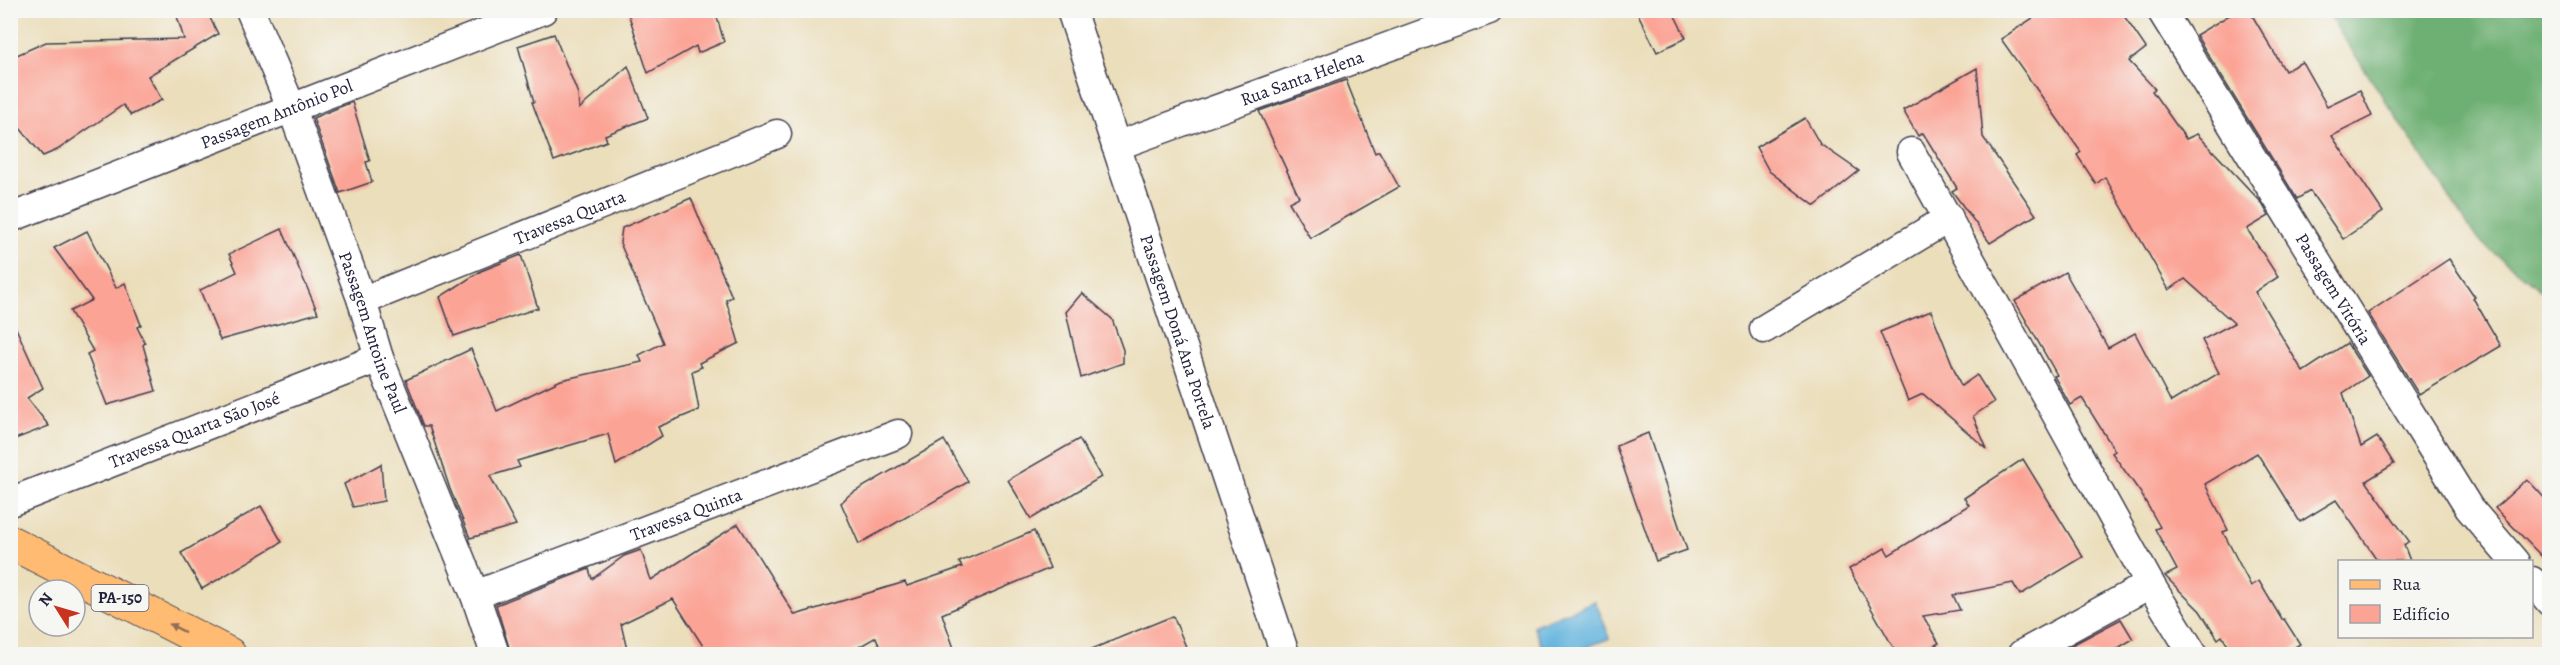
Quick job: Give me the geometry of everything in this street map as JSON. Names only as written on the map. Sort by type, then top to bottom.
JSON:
[{"type":"main road","name":"PA-150","points":[[10,542],[229,654]]},
{"type":"street","name":"Passagem Antoine Paul","points":[[250,10],[292,109],[362,301],[379,358],[475,595],[495,654]]},
{"type":"street","name":"Passagem Antônio Pol","points":[[10,218],[543,10]]},
{"type":"street","name":"Passagem Doná Ana Portela","points":[[1071,10],[1284,654]]},
{"type":"street","name":"Rua Santa Helena","points":[[1116,146],[1488,10]]},
{"type":"street","name":"Passagem Vitória","points":[[2161,10],[2469,508],[2514,560]]},
{"type":"street","name":"Travessa Quarta","points":[[362,301],[777,134]]},
{"type":"street","points":[[1911,152],[2150,584],[2193,654]]},
{"type":"street","points":[[1764,328],[1949,218]]},
{"type":"street","name":"Travessa Quarta São José","points":[[10,502],[379,358]]},
{"type":"street","name":"Travessa Quinta","points":[[475,595],[898,434]]},
{"type":"street","points":[[2533,581],[2550,602]]},
{"type":"street","points":[[2022,654],[2150,584]]},
{"type":"green space","points":[[2326,11],[2549,11],[2549,297],[2477,239]]},
{"type":"water","points":[[1595,601],[1610,638],[1568,654],[1545,654],[1533,626]]},
{"type":"building","points":[[175,10],[206,10],[218,34],[148,76],[162,100],[131,115],[123,105],[57,150],[43,156],[10,116],[10,58],[46,42],[184,39]]},
{"type":"building","points":[[627,10],[715,10],[724,42],[698,53],[696,46],[648,73]]},
{"type":"building","points":[[1636,10],[1672,10],[1686,38],[1657,52]]},
{"type":"building","points":[[2045,10],[2120,10],[2146,48],[2129,61],[2155,89],[2152,91],[2186,139],[2197,134],[2261,202],[2269,216],[2247,229],[2278,277],[2255,292],[2303,372],[2347,343],[2368,376],[2343,393],[2361,447],[2377,437],[2394,464],[2366,481],[2409,541],[2404,545],[2410,560],[2377,560],[2336,500],[2300,522],[2257,453],[2205,484],[2228,530],[2223,532],[2251,586],[2259,581],[2282,620],[2284,619],[2300,644],[2284,654],[2233,654],[2222,636],[2218,639],[2200,611],[2165,576],[2177,570],[2155,529],[2160,527],[2140,492],[2112,453],[2115,451],[2082,398],[2070,405],[2054,376],[2057,375],[2015,301],[2065,272],[2108,348],[2135,333],[2171,402],[2219,373],[2202,340],[2234,323],[2185,279],[2169,290],[2105,177],[2096,184],[2077,155],[2081,152],[2001,39]]},
{"type":"building","points":[[2238,10],[2249,10],[2285,71],[2302,62],[2327,106],[2360,90],[2372,116],[2332,136],[2383,212],[2343,239],[2310,191],[2297,199],[2196,35]]},
{"type":"building","points":[[554,34],[578,94],[579,109],[628,66],[648,118],[605,135],[607,141],[554,161],[532,102],[534,102],[518,46]]},
{"type":"building","points":[[1977,68],[1983,137],[2036,215],[1990,243],[1952,191],[1957,188],[1923,133],[1918,136],[1903,110]]},
{"type":"building","points":[[1346,80],[1375,153],[1379,151],[1399,187],[1310,238],[1289,202],[1299,197],[1259,111]]},
{"type":"building","points":[[352,102],[370,161],[366,162],[372,182],[340,193],[313,118]]},
{"type":"building","points":[[1805,118],[1820,144],[1859,171],[1815,206],[1769,171],[1756,147]]},
{"type":"building","points":[[691,198],[732,297],[726,300],[739,343],[699,363],[702,367],[692,371],[699,410],[658,427],[662,436],[616,465],[608,434],[517,461],[520,467],[490,476],[516,525],[470,538],[450,489],[429,426],[424,426],[406,380],[471,349],[497,411],[561,380],[642,362],[639,355],[663,343],[620,243],[622,228]]},
{"type":"building","points":[[282,229],[318,313],[220,340],[200,290],[237,272],[229,254]]},
{"type":"building","points":[[87,231],[116,288],[125,283],[141,325],[137,327],[145,343],[143,345],[156,391],[107,405],[87,354],[93,351],[70,311],[92,300],[54,248]]},
{"type":"building","points":[[521,255],[538,308],[454,336],[440,297],[481,271]]},
{"type":"building","points":[[2449,259],[2475,297],[2473,298],[2501,346],[2419,395],[2368,313]]},
{"type":"building","points":[[1082,293],[1112,319],[1123,350],[1123,363],[1081,378],[1066,312]]},
{"type":"building","points":[[1931,311],[1961,386],[1977,375],[1994,402],[1973,416],[1987,449],[1923,394],[1908,401],[1880,332]]},
{"type":"building","points":[[10,315],[43,388],[27,398],[49,426],[10,441]]},
{"type":"building","points":[[1648,433],[1687,550],[1656,561],[1616,446]]},
{"type":"building","points":[[1079,439],[1101,477],[1031,519],[1008,480]]},
{"type":"building","points":[[944,440],[968,482],[859,544],[841,503],[849,495]]},
{"type":"building","points":[[2023,459],[2083,557],[2020,595],[2013,583],[1953,595],[1960,610],[1923,616],[1939,643],[1919,654],[1897,654],[1849,569],[1885,548],[1889,555],[1969,505],[1964,498]]},
{"type":"building","points":[[381,464],[384,501],[353,507],[344,484]]},
{"type":"building","points":[[2527,479],[2550,504],[2550,565],[2495,508]]},
{"type":"building","points":[[261,506],[282,542],[202,589],[181,553]]},
{"type":"building","points":[[738,524],[795,615],[905,582],[907,586],[962,567],[959,562],[1034,531],[1050,568],[942,614],[956,654],[882,654],[876,637],[847,654],[708,654],[673,599],[621,624],[628,654],[511,654],[496,605],[589,569],[592,579],[624,556],[641,550],[651,580]]},
{"type":"building","points":[[1173,616],[1189,654],[1082,653]]},
{"type":"building","points":[[2121,619],[2133,639],[2108,654],[2055,654]]}]
